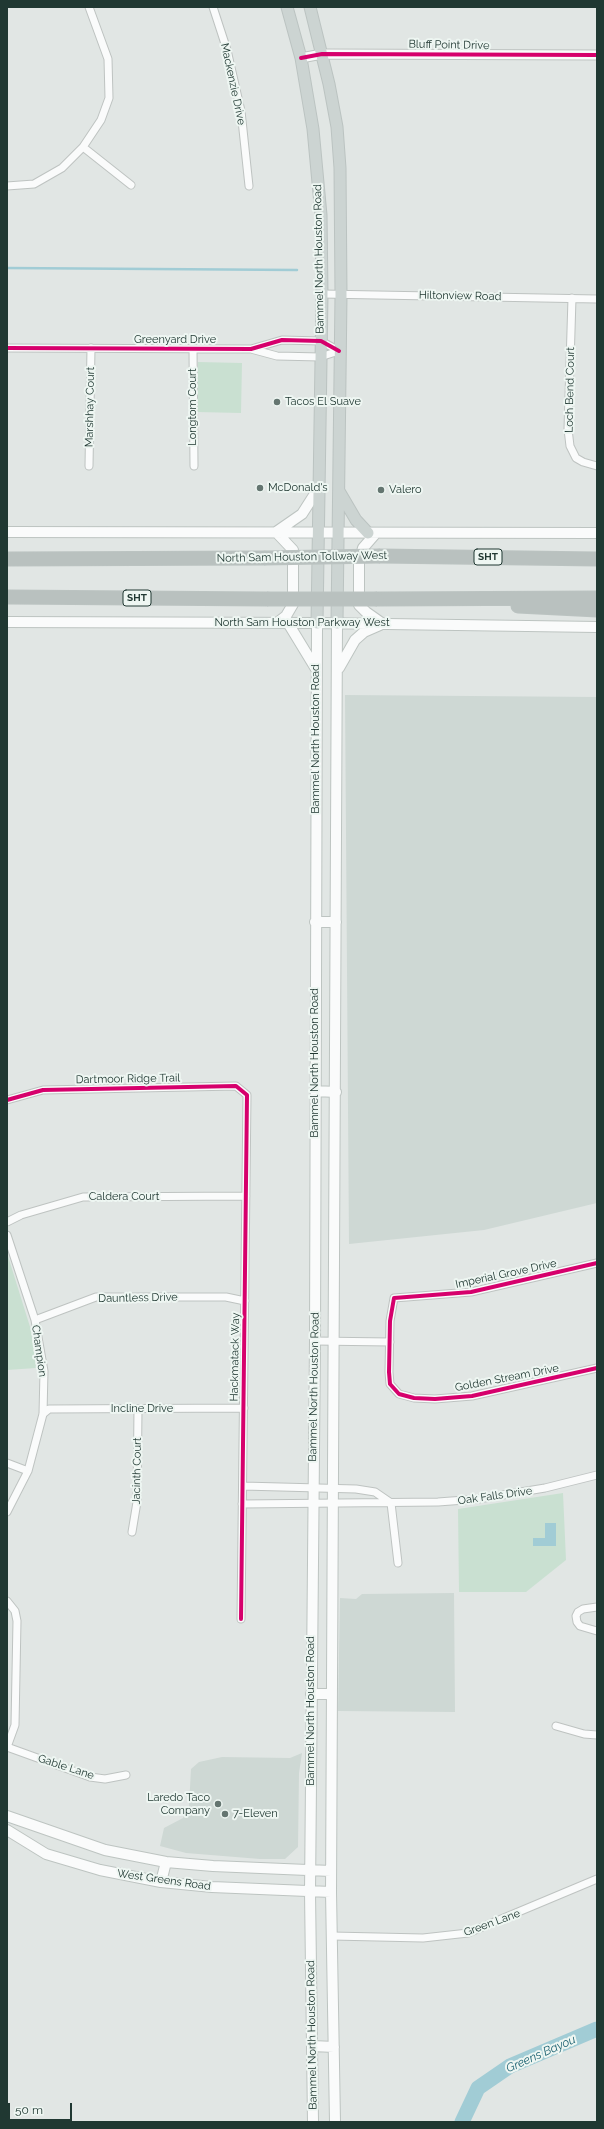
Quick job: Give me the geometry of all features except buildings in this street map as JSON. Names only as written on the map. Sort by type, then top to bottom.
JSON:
[{"type":"highway","points":[[523,558],[597,552]]},
{"type":"highway","name":"North Sam Houston Tollway West","points":[[7,559],[380,556],[597,559]]},
{"type":"highway","name":"SHT","points":[[7,598],[418,600],[597,598]]},
{"type":"highway","points":[[418,600],[597,610]]},
{"type":"main road","name":"Bammel North Houston Road","points":[[287,7],[301,58],[314,129],[318,171],[322,294],[320,341],[316,669],[315,1341],[312,1488],[310,1871],[313,2122]]},
{"type":"main road","name":"Bammel North Houston Road","points":[[310,7],[322,54],[337,127],[341,219],[337,623],[334,1504],[330,1892],[335,2122]]},
{"type":"main road","points":[[276,532],[302,514],[318,489]]},
{"type":"main road","points":[[338,490],[356,520],[372,533]]},
{"type":"main road","points":[[7,532],[597,533]]},
{"type":"main road","points":[[276,532],[293,550],[293,604],[282,623],[316,669]]},
{"type":"main road","points":[[372,533],[363,548],[359,562],[359,605],[383,624]]},
{"type":"main road","name":"North Sam Houston Parkway West","points":[[7,622],[337,623],[597,627]]},
{"type":"main road","points":[[337,672],[347,651],[356,640],[364,632],[383,624]]},
{"type":"main road","points":[[316,922],[336,922]]},
{"type":"main road","points":[[315,1091],[336,1092]]},
{"type":"main road","points":[[311,1694],[331,1694]]},
{"type":"main road","name":"West Greens Road","points":[[7,1816],[105,1850],[166,1862],[213,1866],[331,1871]]},
{"type":"main road","name":"West Greens Road","points":[[7,1830],[46,1854],[100,1870],[161,1882],[212,1887],[330,1892]]},
{"type":"main road","points":[[161,1882],[166,1862]]},
{"type":"main road","points":[[313,2046],[334,2047]]},
{"type":"street","points":[[7,186],[34,184],[54,174],[83,147],[101,120],[109,98],[108,59],[90,7]]},
{"type":"street","name":"Mackenzie Drive","points":[[213,7],[227,50],[241,110],[249,186]]},
{"type":"street","name":"Bluff Point Drive","points":[[301,58],[322,54],[597,55]]},
{"type":"street","points":[[83,147],[131,185]]},
{"type":"street","name":"Hiltonview Road","points":[[322,294],[597,298]]},
{"type":"street","name":"Loch Bend Court","points":[[572,298],[568,430],[570,446],[576,458],[591,466],[597,466]]},
{"type":"street","name":"Greenyard Drive","points":[[252,349],[282,340],[320,341],[339,351]]},
{"type":"street","name":"Greenyard Drive","points":[[7,348],[252,349],[277,356],[320,356],[339,351]]},
{"type":"street","name":"Marshhay Court","points":[[89,466],[91,348]]},
{"type":"street","name":"Longtom Court","points":[[193,349],[194,466]]},
{"type":"street","name":"Dartmoor Ridge Trail","points":[[7,1100],[43,1090],[236,1086],[247,1095]]},
{"type":"street","name":"Hackmatack Way","points":[[241,1619],[247,1095]]},
{"type":"street","name":"Caldera Court","points":[[7,1222],[21,1215],[84,1197],[246,1196]]},
{"type":"street","name":"Champion","points":[[7,1235],[35,1320],[44,1371],[43,1414],[28,1471],[7,1512]]},
{"type":"street","name":"Imperial Grove Drive","points":[[394,1298],[471,1292],[597,1263]]},
{"type":"street","name":"Dauntless Drive","points":[[35,1320],[96,1297],[226,1296],[245,1301]]},
{"type":"street","name":"Golden Stream Drive","points":[[394,1298],[390,1342],[390,1384],[399,1394],[414,1398],[435,1399],[472,1396],[597,1368]]},
{"type":"street","points":[[315,1341],[390,1342]]},
{"type":"street","name":"Incline Drive","points":[[43,1414],[49,1409],[244,1408]]},
{"type":"street","name":"Jacinth Court","points":[[132,1532],[137,1502],[138,1409]]},
{"type":"street","points":[[7,1462],[28,1471]]},
{"type":"street","name":"Oak Falls Drive","points":[[242,1504],[438,1502],[492,1498],[545,1488],[597,1475]]},
{"type":"street","points":[[243,1486],[334,1488],[375,1492],[391,1503],[398,1563]]},
{"type":"street","points":[[7,1601],[15,1611],[17,1622],[15,1725],[7,1747]]},
{"type":"street","points":[[597,1607],[583,1609],[578,1612],[576,1616],[577,1622],[580,1626],[597,1631]]},
{"type":"street","points":[[556,1726],[584,1734],[597,1735]]},
{"type":"street","name":"Gable Lane","points":[[7,1747],[90,1777],[105,1779],[126,1775]]},
{"type":"street","name":"Green Lane","points":[[332,1936],[423,1938],[459,1935],[482,1929],[597,1879]]},
{"type":"shaded area","points":[[345,695],[597,697],[597,1203],[484,1230],[349,1244]]},
{"type":"shaded area","points":[[454,1593],[455,1712],[338,1711],[340,1598],[356,1599],[362,1594]]},
{"type":"shaded area","points":[[302,1753],[299,1773],[298,1847],[285,1859],[260,1859],[186,1853],[160,1846],[164,1828],[183,1818],[189,1806],[191,1769],[199,1762],[222,1757],[290,1758]]},
{"type":"green space","points":[[198,362],[242,363],[241,413],[197,412]]},
{"type":"green space","points":[[7,1253],[31,1330],[36,1368],[7,1370]]},
{"type":"green space","points":[[563,1493],[566,1560],[526,1592],[459,1592],[458,1509]]},
{"type":"water","points":[[545,1523],[556,1523],[556,1546],[533,1546],[533,1538],[545,1538]]},
{"type":"waterway","points":[[7,268],[297,270]]},
{"type":"waterway","name":"Greens Bayou","points":[[462,2122],[478,2088],[510,2066],[597,2029]]},
{"type":"cycle path","points":[[301,58],[322,54],[597,55]]},
{"type":"cycle path","points":[[7,348],[251,349],[282,340],[321,341],[339,351]]},
{"type":"cycle path","points":[[7,1100],[43,1090],[236,1086],[247,1095],[241,1619]]},
{"type":"cycle path","points":[[597,1263],[471,1292],[394,1298],[390,1321],[389,1372],[390,1384],[399,1394],[414,1398],[435,1399],[472,1396],[597,1368]]},
{"type":"place","name":"Tacos El Suave","points":[[277,402]]},
{"type":"place","name":"McDonald's","points":[[260,488]]},
{"type":"place","name":"Valero","points":[[381,490]]},
{"type":"place","name":"Laredo Taco Company","points":[[218,1804]]},
{"type":"place","name":"7-Eleven","points":[[225,1814]]}]
